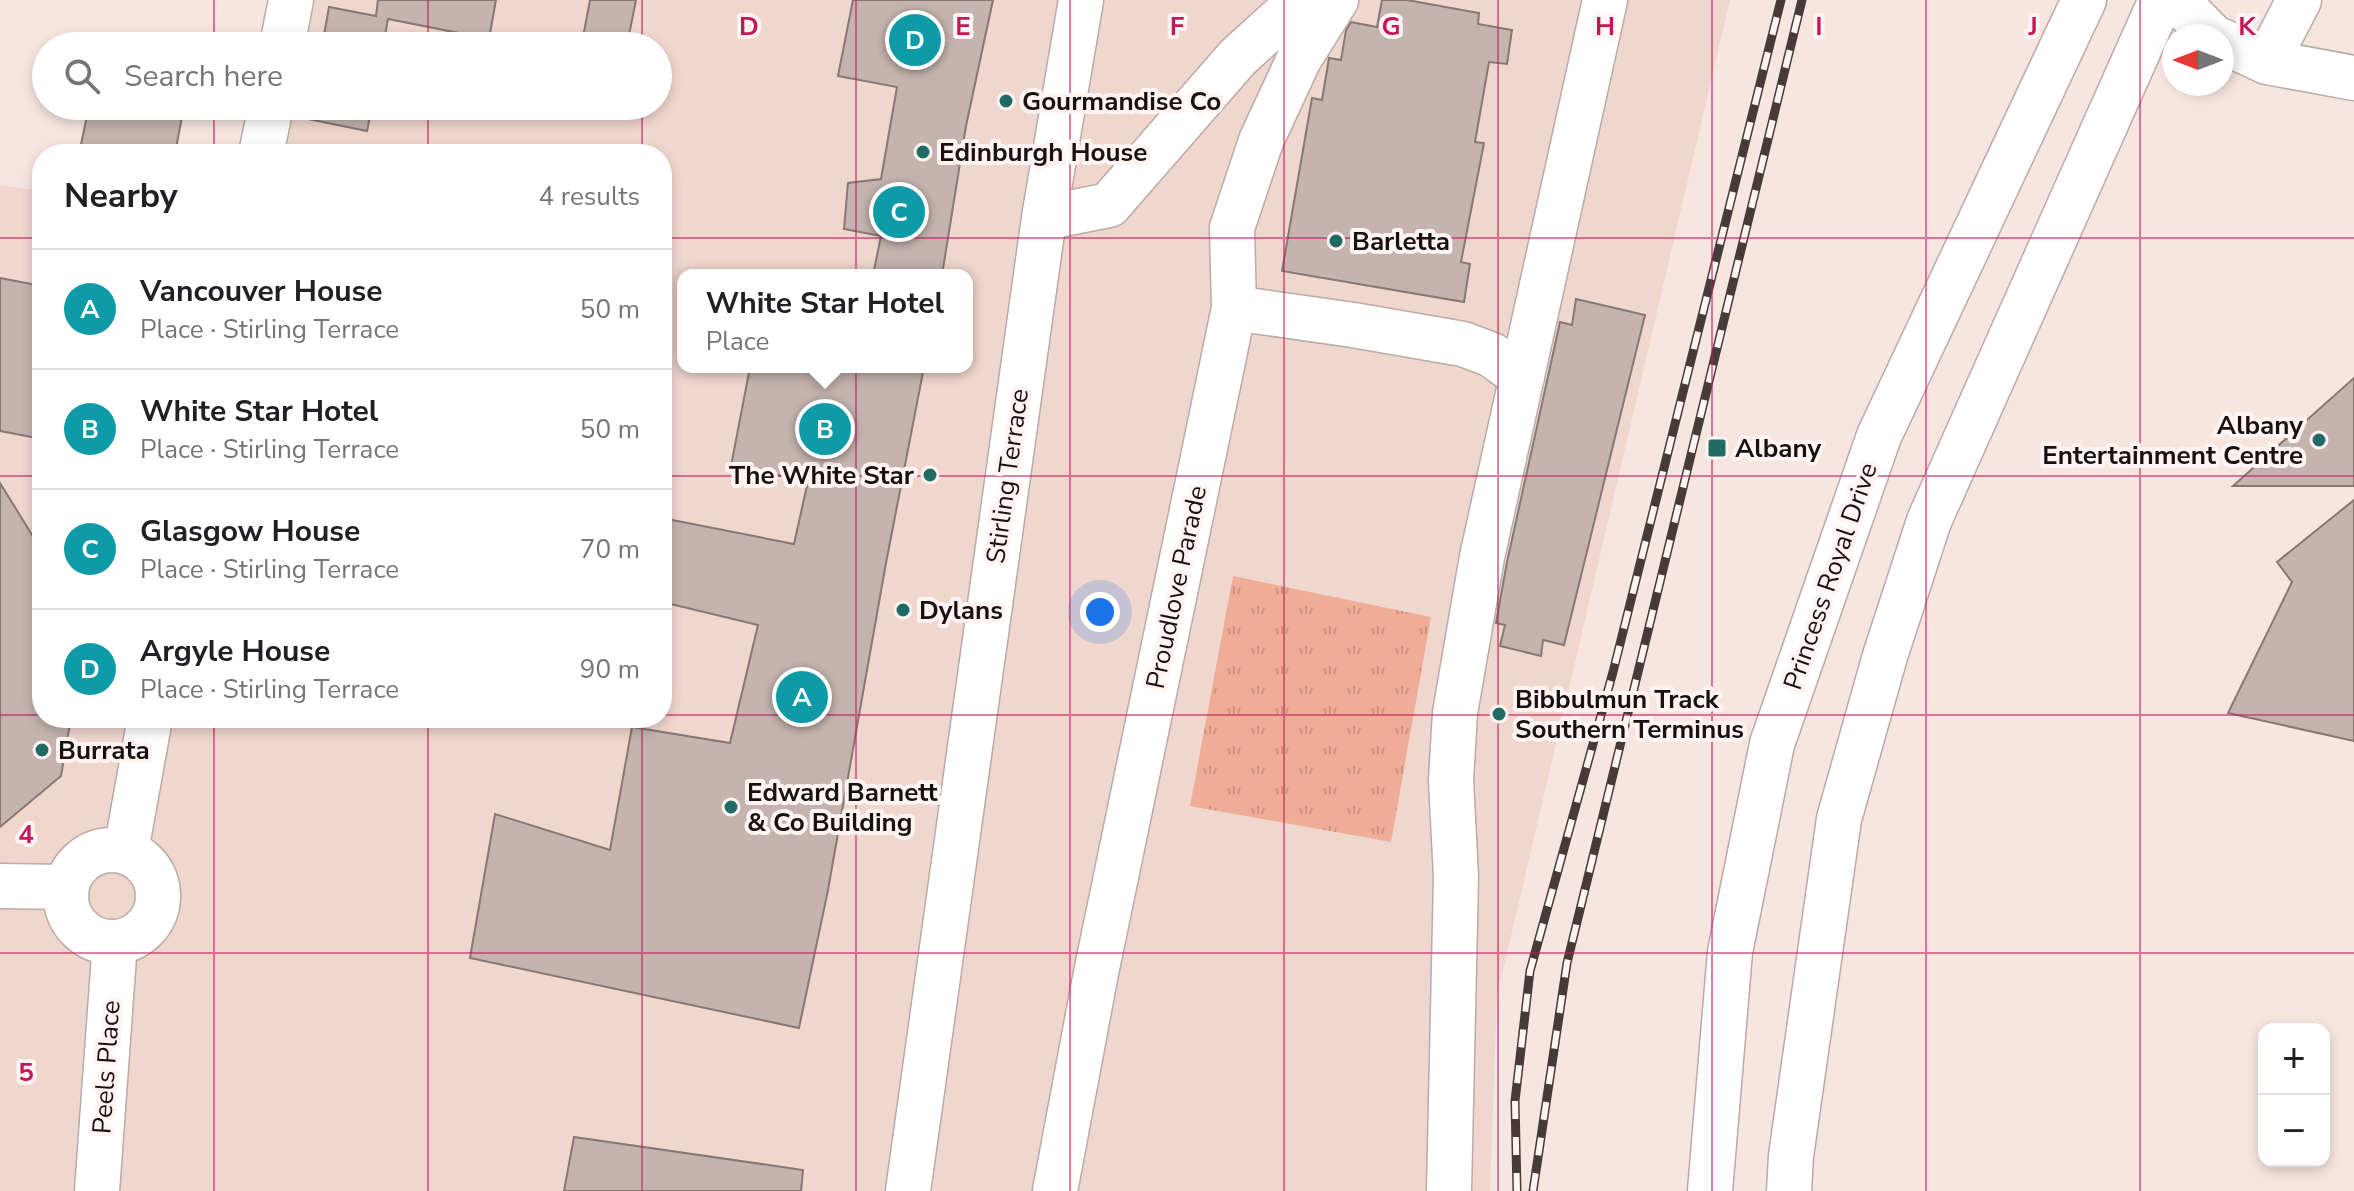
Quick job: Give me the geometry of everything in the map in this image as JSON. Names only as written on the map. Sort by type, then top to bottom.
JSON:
[{"type":"street","points":[[285,32],[291,0]]},
{"type":"street","name":"Stirling Terrace","points":[[908,1191],[1044,218],[1081,0]]},
{"type":"street","points":[[1044,218],[1109,205],[1238,57],[1301,0]]},
{"type":"street","name":"Proudlove Parade","points":[[1055,1191],[1102,945],[1234,308],[1232,228],[1267,128],[1299,59],[1336,0]]},
{"type":"street","points":[[1449,1191],[1456,877],[1451,780],[1454,721],[1482,557],[1605,0]]},
{"type":"street","name":"Princess Royal Drive","points":[[1710,1191],[1730,952],[1772,744],[1879,436],[2084,0]]},
{"type":"street","points":[[1789,1191],[1791,1156],[1839,819],[1885,656],[1929,521],[2161,0]]},
{"type":"street","points":[[2177,0],[2200,24]]},
{"type":"street","points":[[2267,62],[2299,0]]},
{"type":"street","points":[[2234,47],[2267,62],[2354,78]]},
{"type":"street","points":[[263,144],[268,120]]},
{"type":"street","points":[[1234,308],[1463,344],[1492,355],[1522,377]]},
{"type":"street","points":[[126,851],[148,728]]},
{"type":"street","points":[[126,851],[151,870],[158,885],[158,902],[154,917],[144,930],[131,939],[102,941],[89,936],[70,915],[66,901],[67,887],[72,873],[82,860],[96,853],[126,851]]},
{"type":"street","points":[[0,886],[67,887]]},
{"type":"street","name":"Peels Place","points":[[97,1191],[115,942]]},
{"type":"shaded area","points":[[291,0],[1730,0],[1497,996],[1490,1191],[0,1191],[0,185],[32,190],[32,728],[672,728],[672,144],[263,144],[268,120],[672,120],[672,32],[285,32]]},
{"type":"green space","points":[[1233,576],[1431,617],[1391,842],[1190,806]]},
{"type":"building","points":[[378,0],[496,0],[490,32],[454,32],[388,19],[386,32],[325,32],[329,7],[376,16]]},
{"type":"building","points":[[590,0],[636,0],[630,32],[584,32]]},
{"type":"building","points":[[853,0],[993,0],[966,126],[943,269],[874,269],[881,236],[844,229],[848,183],[881,179],[897,87],[838,76]]},
{"type":"building","points":[[1382,0],[1407,0],[1479,13],[1478,24],[1512,30],[1507,64],[1489,62],[1475,142],[1484,143],[1461,262],[1470,264],[1464,302],[1282,271],[1312,98],[1322,100],[1329,58],[1341,60],[1346,30],[1351,22],[1377,27]]},
{"type":"building","points":[[86,120],[181,120],[177,144],[81,144]]},
{"type":"building","points":[[313,120],[369,120],[367,131]]},
{"type":"building","points":[[0,278],[32,284],[32,437],[0,431]]},
{"type":"building","points":[[1576,299],[1645,315],[1564,645],[1543,640],[1541,656],[1500,646],[1505,625],[1496,623],[1560,322],[1572,325]]},
{"type":"building","points":[[749,373],[923,373],[828,890],[799,1028],[470,958],[495,814],[610,850],[632,728],[730,743],[758,625],[672,604],[672,520],[794,544],[808,481],[731,466]]},
{"type":"building","points":[[2354,378],[2354,486],[2233,486]]},
{"type":"building","points":[[0,483],[32,535],[32,728],[69,728],[61,776],[0,827]]},
{"type":"building","name":"Albany Entertainment Centre","points":[[2354,500],[2354,741],[2228,713],[2292,582],[2277,562]]},
{"type":"building","points":[[574,1137],[803,1170],[801,1191],[564,1191]]},
{"type":"railway","points":[[1517,1191],[1515,1101],[1530,971],[1613,672],[1781,0]]},
{"type":"railway","points":[[1533,1191],[1567,963],[1802,0]]},
{"type":"place","name":"Argyle House","points":[[915,40]]},
{"type":"place","name":"Gourmandise Co","points":[[1006,101]]},
{"type":"place","name":"Edinburgh House","points":[[923,152]]},
{"type":"place","name":"Glasgow House","points":[[899,212]]},
{"type":"place","name":"Barletta","points":[[1336,241]]},
{"type":"place","name":"White Star Hotel","points":[[825,429]]},
{"type":"place","name":"Albany Entertainment Centre","points":[[2319,440]]},
{"type":"place","name":"Albany","points":[[1717,448]]},
{"type":"place","name":"The White Star","points":[[930,475]]},
{"type":"place","name":"Dylans","points":[[903,610]]},
{"type":"place","name":"Vancouver House","points":[[802,697]]},
{"type":"place","name":"Bibbulmun Track Southern Terminus","points":[[1499,714]]},
{"type":"place","name":"Burrata","points":[[42,750]]},
{"type":"place","name":"Edward Barnett & Co Building","points":[[731,807]]}]
